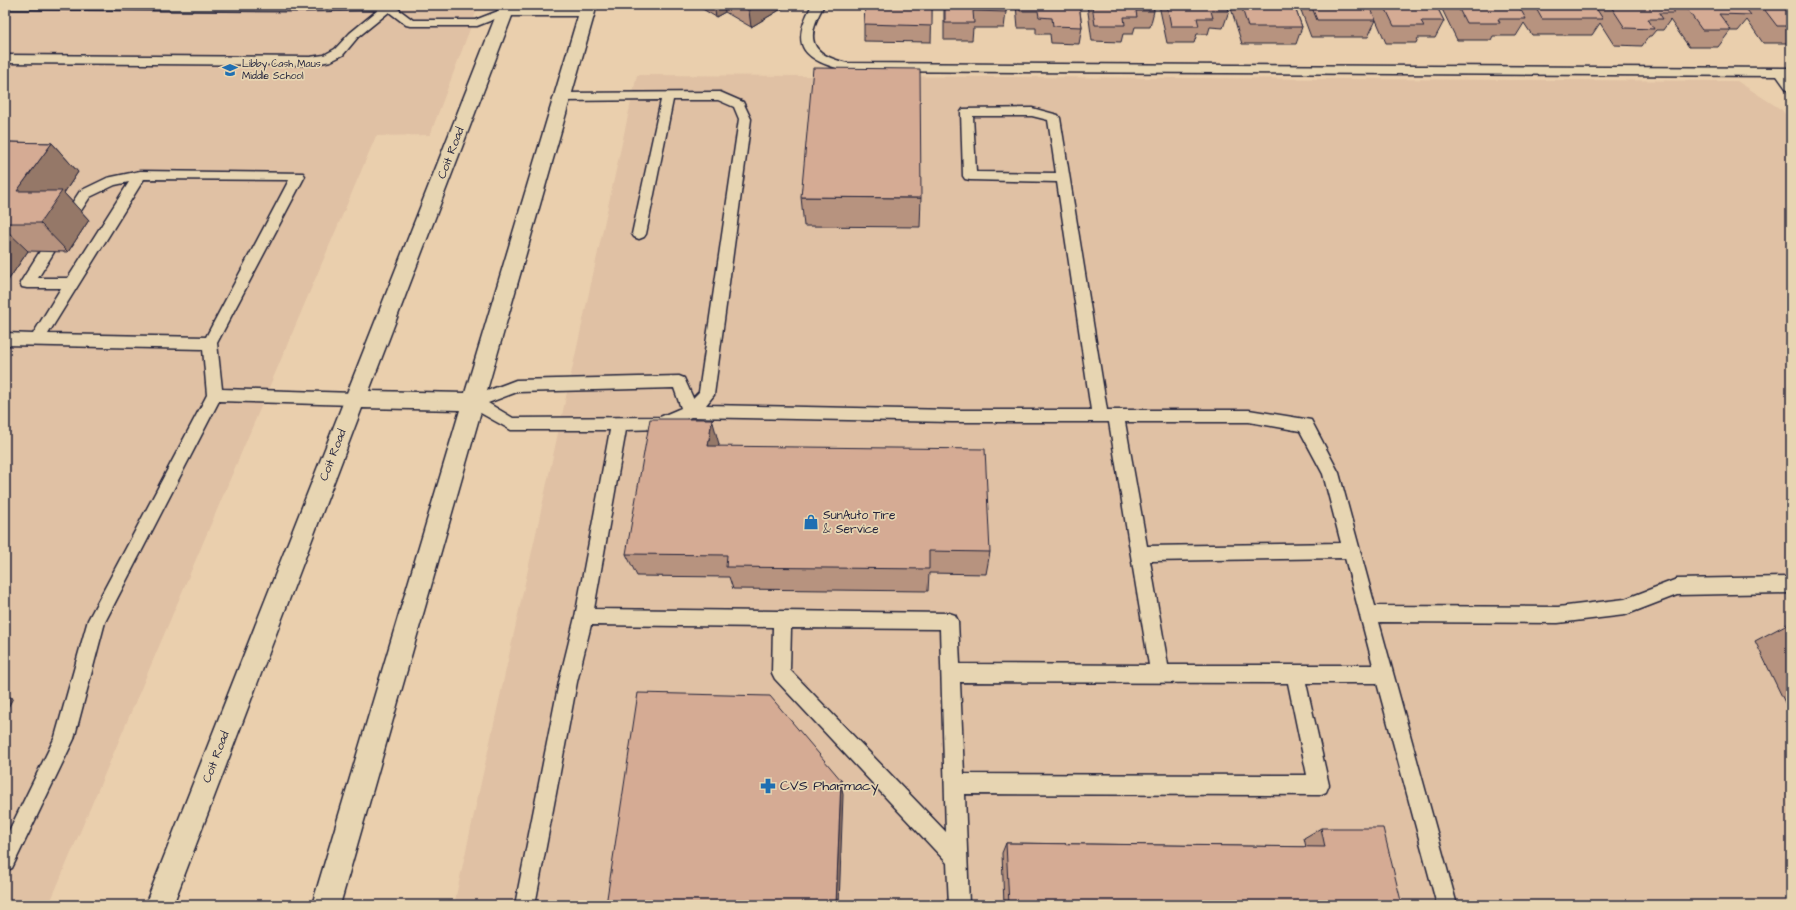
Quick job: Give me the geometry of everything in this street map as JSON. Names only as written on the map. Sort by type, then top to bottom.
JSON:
[{"type":"main road","points":[[326,905],[588,8],[504,7]]},
{"type":"main road","name":"Coit Road","points":[[159,905],[355,399],[504,7]]},
{"type":"main road","points":[[355,399],[473,402]]},
{"type":"lane","points":[[818,5],[810,17],[806,28],[805,38],[808,47],[828,63],[847,67],[1786,72],[1791,87]]},
{"type":"lane","points":[[5,6],[299,8],[392,6],[410,23],[477,23],[504,7]]},
{"type":"lane","points":[[5,59],[310,61],[326,58],[339,52],[354,35],[392,6]]},
{"type":"lane","points":[[639,234],[668,96]]},
{"type":"lane","points":[[473,402],[511,424],[661,423],[690,411],[706,395],[745,119],[739,106],[720,96],[562,97]]},
{"type":"lane","points":[[1063,178],[970,176],[967,112],[1032,112],[1054,118],[1063,178],[1108,416],[1140,554],[1160,673]]},
{"type":"lane","points":[[37,339],[140,174]]},
{"type":"lane","points":[[5,861],[64,739],[98,620],[216,395],[210,343],[298,176],[140,174],[112,181],[85,194],[68,220]]},
{"type":"lane","points":[[47,252],[27,283],[73,283]]},
{"type":"lane","points":[[5,339],[210,343]]},
{"type":"lane","points":[[473,402],[516,386],[679,382],[690,411]]},
{"type":"lane","points":[[216,395],[355,399]]},
{"type":"lane","points":[[690,411],[952,416],[1249,416],[1305,425],[1331,473],[1428,843],[1447,905]]},
{"type":"lane","points":[[525,905],[568,682],[584,617],[619,423]]},
{"type":"lane","points":[[1140,554],[1351,550]]},
{"type":"lane","points":[[1368,614],[1558,615],[1625,607],[1677,587],[1791,586]]},
{"type":"lane","points":[[584,617],[949,621],[959,905]]},
{"type":"lane","points":[[782,619],[781,673],[957,858]]},
{"type":"lane","points":[[951,673],[1384,674]]},
{"type":"lane","points":[[954,784],[1319,785],[1295,674]]},
{"type":"shaded area","points":[[5,5],[479,5],[430,135],[376,136],[49,905],[5,905]]},
{"type":"shaded area","points":[[637,75],[1737,81],[1782,110],[1791,122],[1791,905],[454,905]]},
{"type":"building","points":[[739,5],[758,5],[749,11]]},
{"type":"building","points":[[865,5],[932,5],[932,26],[864,24]]},
{"type":"building","points":[[945,5],[1006,5],[1006,12],[973,11],[974,23],[945,23]]},
{"type":"building","points":[[1019,5],[1079,5],[1082,27],[1053,26],[1052,18],[1039,17],[1038,11],[1020,11]]},
{"type":"building","points":[[1092,5],[1153,5],[1154,11],[1136,11],[1137,17],[1124,17],[1125,25],[1095,25]]},
{"type":"building","points":[[1167,5],[1227,5],[1229,11],[1211,11],[1213,18],[1197,18],[1199,26],[1171,26]]},
{"type":"building","points":[[1241,5],[1294,5],[1302,27],[1248,27]]},
{"type":"building","points":[[1311,5],[1369,5],[1376,20],[1317,20]]},
{"type":"building","points":[[1384,5],[1436,5],[1444,21],[1421,21],[1424,26],[1394,26]]},
{"type":"building","points":[[1457,5],[1518,5],[1526,19],[1498,19],[1500,23],[1466,23]]},
{"type":"building","points":[[1534,5],[1594,5],[1603,19],[1542,19]]},
{"type":"building","points":[[1610,5],[1670,5],[1675,13],[1659,13],[1663,19],[1648,19],[1654,29],[1625,28]]},
{"type":"building","points":[[1684,5],[1743,5],[1751,15],[1719,14],[1731,30],[1702,30]]},
{"type":"building","points":[[1761,5],[1791,5],[1791,26],[1777,26]]},
{"type":"building","points":[[813,68],[920,69],[921,198],[801,197]]},
{"type":"building","points":[[5,142],[52,143],[17,191],[62,191],[40,223],[5,223]]},
{"type":"building","points":[[650,419],[712,419],[708,446],[985,449],[990,552],[929,551],[929,569],[726,567],[727,555],[626,554]]},
{"type":"building","name":"CVS Pharmacy","points":[[638,693],[770,696],[841,780],[836,905],[606,905]]},
{"type":"building","points":[[1321,828],[1383,828],[1402,905],[1009,905],[1006,843],[1325,847]]},
{"type":"place","name":"Libby Cash Maus Middle School","points":[[230,70]]},
{"type":"place","name":"SunAuto Tire & Service","points":[[811,522]]},
{"type":"place","name":"CVS Pharmacy","points":[[768,786]]}]
